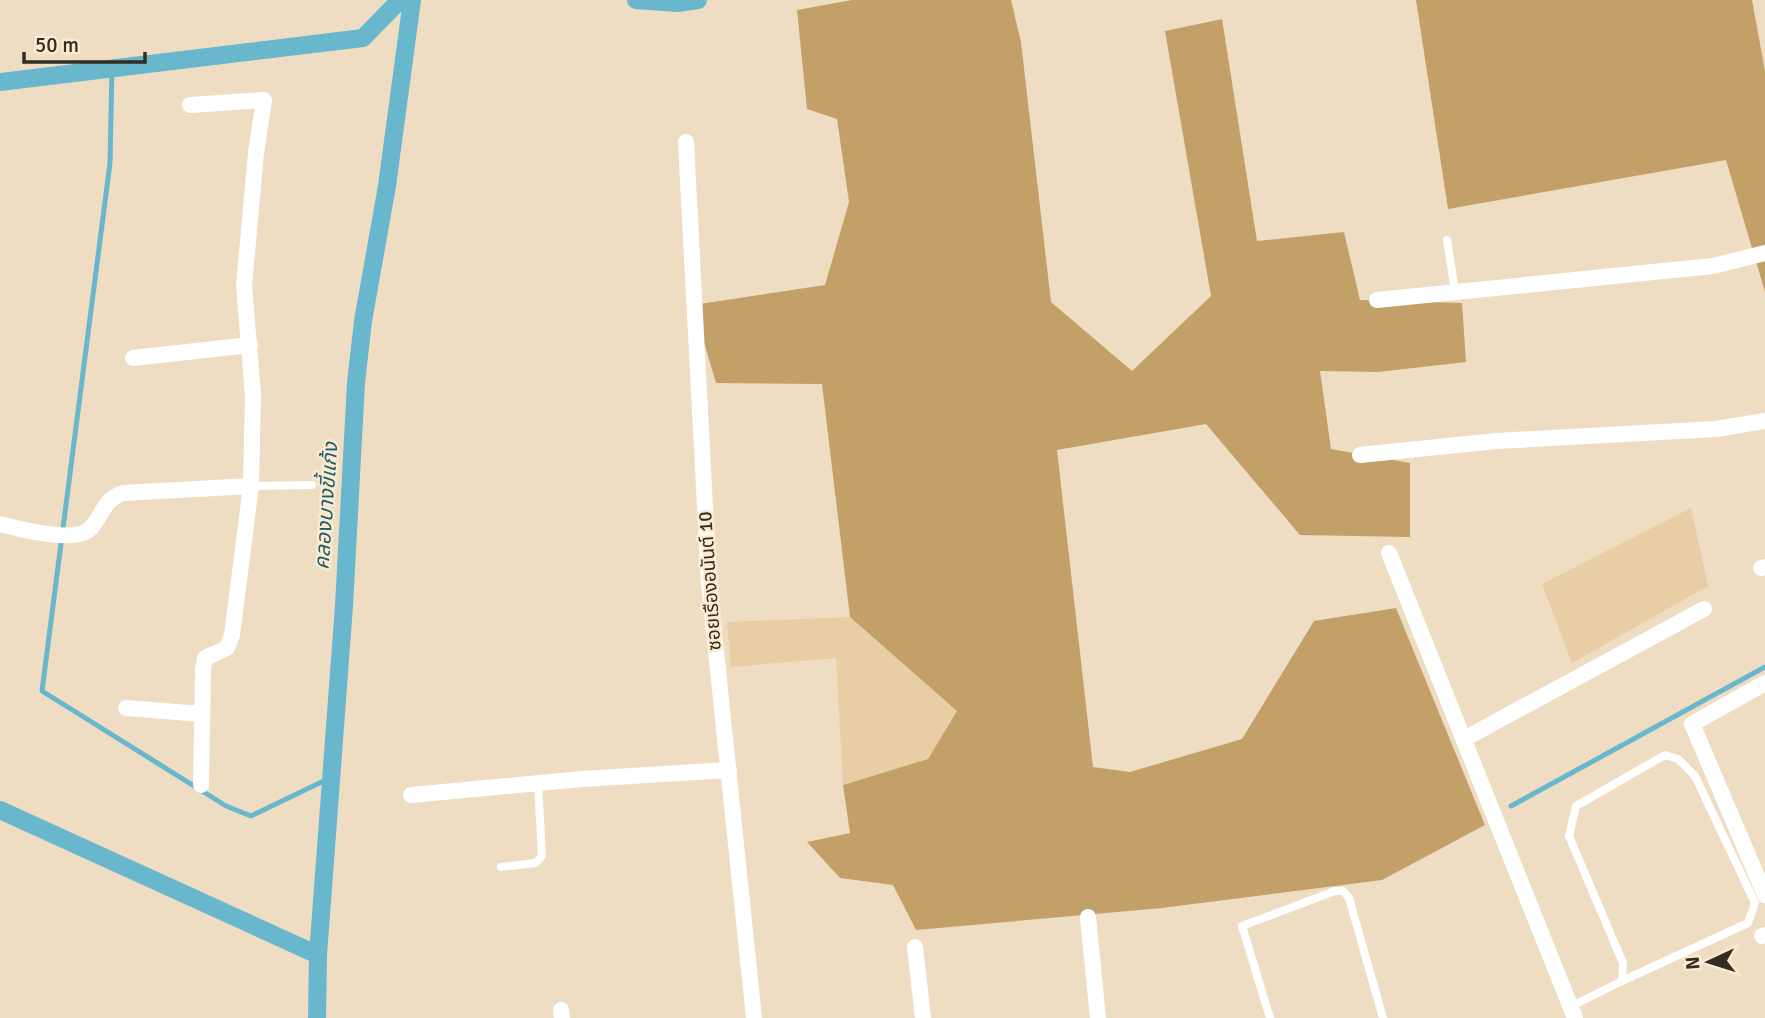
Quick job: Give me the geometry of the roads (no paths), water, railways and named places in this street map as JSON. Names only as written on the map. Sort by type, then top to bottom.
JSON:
[{"type":"street","points":[[190,105],[264,100],[245,267],[253,395],[251,486],[232,635],[227,648],[205,658],[201,785]]},
{"type":"street","name":"ซอยเรืองอนันต์ 10","points":[[686,142],[709,584],[754,1018]]},
{"type":"street","points":[[1377,300],[1713,265],[1765,253]]},
{"type":"street","points":[[133,358],[250,345]]},
{"type":"street","points":[[1360,455],[1496,440],[1716,429],[1765,421]]},
{"type":"street","points":[[0,524],[22,530],[76,535],[85,533],[93,526],[106,501],[123,493],[251,486]]},
{"type":"street","points":[[1389,553],[1573,1012]]},
{"type":"street","points":[[1464,739],[1704,609]]},
{"type":"street","points":[[1765,683],[1692,724],[1760,874],[1765,895]]},
{"type":"street","points":[[126,708],[202,714]]},
{"type":"street","points":[[411,795],[574,779],[729,770]]},
{"type":"street","points":[[1088,917],[1098,1018]]},
{"type":"street","points":[[915,947],[923,1018]]},
{"type":"lane","points":[[1447,240],[1455,291]]},
{"type":"lane","points":[[251,486],[312,485]]},
{"type":"lane","points":[[1573,1012],[1622,981],[1748,923],[1755,903],[1695,776],[1678,759],[1665,755],[1576,806],[1570,821],[1569,836],[1623,963],[1622,981]]},
{"type":"lane","points":[[501,867],[536,863],[542,856],[538,783]]},
{"type":"lane","points":[[1269,1018],[1242,926],[1335,891],[1343,891],[1349,898],[1383,1018]]},
{"type":"waterway","points":[[0,82],[363,38],[400,0]]},
{"type":"waterway","name":"คลองบางขี้แก้ง","points":[[317,1018],[318,955],[344,606],[356,383],[363,321],[387,186],[412,0]]},
{"type":"waterway","points":[[636,0],[677,3],[698,0]]},
{"type":"waterway","points":[[112,67],[110,163],[42,691],[226,806],[251,816],[332,777]]},
{"type":"waterway","points":[[1511,806],[1765,667]]},
{"type":"waterway","points":[[0,810],[318,955]]}]
